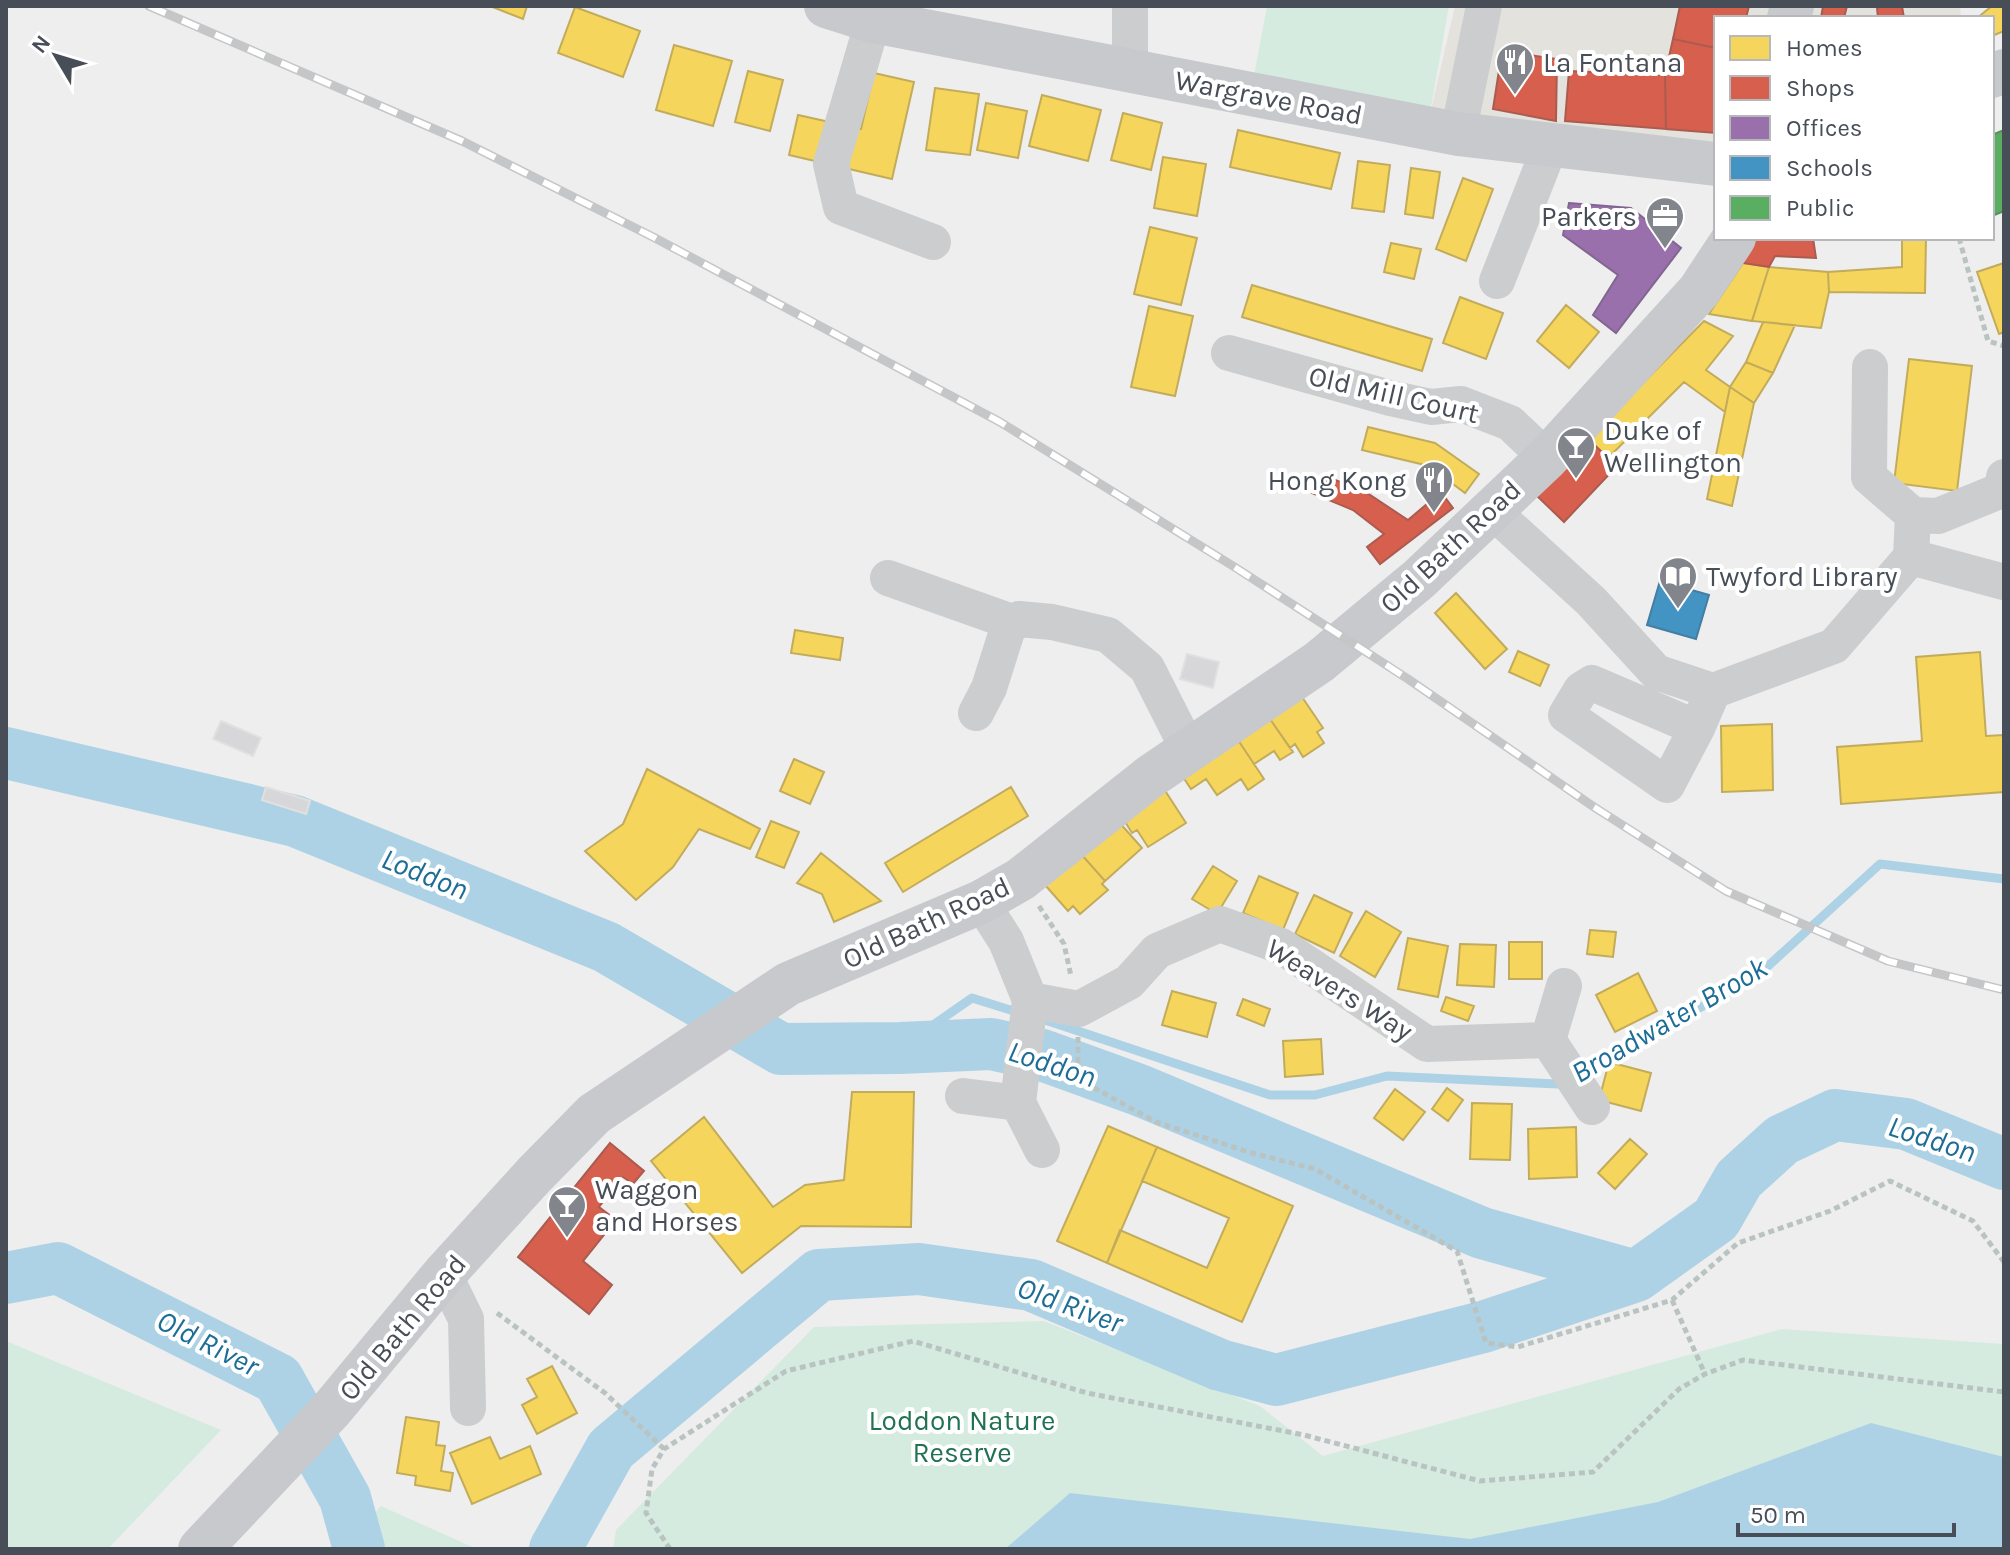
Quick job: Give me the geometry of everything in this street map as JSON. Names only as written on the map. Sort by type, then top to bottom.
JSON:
[{"type":"main road","name":"Wargrave Road","points":[[826,6],[873,21],[1458,134],[1714,164]]},
{"type":"main road","name":"Old Bath Road","points":[[200,1549],[331,1410],[444,1274],[594,1114],[788,984],[981,902],[1021,879],[1151,776],[1319,662],[1419,579],[1547,458],[1699,291],[1733,240]]},
{"type":"street","points":[[1130,6],[1130,70]]},
{"type":"street","points":[[1458,134],[1484,6]]},
{"type":"street","points":[[873,21],[831,164],[841,207],[933,242]]},
{"type":"street","points":[[1497,281],[1551,144]]},
{"type":"street","name":"Old Mill Court","points":[[1229,353],[1431,407],[1461,404],[1510,423],[1547,458]]},
{"type":"street","points":[[1870,367],[1869,477],[1913,515],[1938,516],[2002,490],[2004,477]]},
{"type":"street","points":[[1490,509],[1591,601],[1656,672],[1713,691],[1834,646],[1911,557],[1913,515]]},
{"type":"street","points":[[1911,557],[2004,582]]},
{"type":"street","points":[[888,578],[1015,623]]},
{"type":"street","points":[[976,713],[989,688],[1008,628],[1019,619],[1052,622],[1108,635],[1147,668],[1189,751]]},
{"type":"street","points":[[1697,728],[1713,691]]},
{"type":"street","points":[[981,902],[1006,941],[1029,1004],[1020,1094],[1042,1150]]},
{"type":"street","name":"Weavers Way","points":[[1029,1004],[1079,1009],[1129,982],[1157,951],[1220,924],[1281,946],[1427,1044],[1548,1040]]},
{"type":"street","points":[[1564,986],[1548,1040],[1592,1107]]},
{"type":"street","points":[[963,1096],[1020,1094]]},
{"type":"street","points":[[444,1274],[466,1319],[468,1408]]},
{"type":"path","points":[[1960,240],[1988,341],[2004,346]]},
{"type":"path","points":[[1021,879],[1064,944],[1073,983]]},
{"type":"path","points":[[1079,1024],[1078,1079],[1156,1122],[1252,1153],[1315,1169],[1457,1251],[1486,1343],[1518,1347],[1672,1300],[1738,1243],[1830,1211],[1890,1181],[1973,1221],[2004,1262]]},
{"type":"path","points":[[1672,1300],[1705,1374]]},
{"type":"path","points":[[493,1311],[605,1393],[664,1449]]},
{"type":"path","points":[[670,1549],[646,1513],[652,1469],[664,1449],[786,1371],[913,1341],[1087,1393],[1304,1435],[1480,1481],[1593,1472],[1679,1389],[1705,1374],[1743,1360],[2004,1392]]},
{"type":"shaded area","points":[[1455,6],[1960,6],[1961,16],[1714,16],[1714,142],[1430,114]]},
{"type":"green space","points":[[1267,6],[1449,6],[1430,113],[1253,81]]},
{"type":"green space","name":"Loddon Nature Reserve","points":[[1044,1321],[1260,1406],[1323,1456],[1782,1329],[2004,1344],[2004,1549],[613,1549],[616,1530],[814,1327]]},
{"type":"green space","points":[[6,1341],[221,1430],[108,1549],[6,1549]]},
{"type":"green space","points":[[381,1506],[477,1549],[342,1549]]},
{"type":"water","points":[[1871,1423],[2004,1457],[2004,1549],[1005,1549],[1070,1493],[1470,1539],[1658,1502]]},
{"type":"building: Homes","points":[[490,6],[527,6],[523,19]]},
{"type":"building: Homes","points":[[1992,6],[2004,6],[2004,31],[1994,35],[1994,16],[1980,16]]},
{"type":"building: Homes","points":[[575,7],[640,31],[623,77],[558,53]]},
{"type":"building: Homes","points":[[674,45],[732,61],[713,126],[656,110]]},
{"type":"building: Homes","points":[[748,71],[783,80],[770,131],[735,122]]},
{"type":"building: Homes","points":[[874,73],[914,82],[892,179],[789,155],[798,115],[861,129]]},
{"type":"building: Homes","points":[[935,88],[979,94],[970,155],[926,150]]},
{"type":"building: Homes","points":[[1042,95],[1101,110],[1088,161],[1029,146]]},
{"type":"building: Homes","points":[[986,103],[1027,111],[1018,158],[977,150]]},
{"type":"building: Homes","points":[[1123,113],[1162,123],[1151,170],[1111,160]]},
{"type":"building: Homes","points":[[1238,130],[1340,153],[1331,189],[1230,167]]},
{"type":"building: Homes","points":[[1163,157],[1206,164],[1197,216],[1154,208]]},
{"type":"building: Homes","points":[[1358,161],[1390,165],[1384,212],[1352,208]]},
{"type":"building: Homes","points":[[1411,168],[1440,172],[1433,218],[1405,214]]},
{"type":"building: Homes","points":[[1463,178],[1493,189],[1466,261],[1436,249]]},
{"type":"building: Homes","points":[[1150,227],[1197,238],[1181,305],[1134,294]]},
{"type":"building: Homes","points":[[1902,240],[1926,240],[1925,293],[1829,292],[1828,272],[1902,267]]},
{"type":"building: Homes","points":[[1391,243],[1421,249],[1414,279],[1384,272]]},
{"type":"building: Homes","points":[[1743,263],[1769,267],[1752,321],[1709,314]]},
{"type":"building: Homes","points":[[2004,263],[2004,332],[1999,334],[1977,272]]},
{"type":"building: Homes","points":[[1769,267],[1828,272],[1829,292],[1821,328],[1752,321]]},
{"type":"building: Homes","points":[[1252,285],[1432,339],[1422,371],[1242,317]]},
{"type":"building: Homes","points":[[1460,297],[1503,313],[1486,359],[1443,343]]},
{"type":"building: Homes","points":[[1566,305],[1599,332],[1569,368],[1537,341]]},
{"type":"building: Homes","points":[[1149,306],[1193,316],[1175,396],[1131,387]]},
{"type":"building: Homes","points":[[1704,321],[1733,336],[1706,370],[1730,387],[1725,412],[1684,382],[1608,458],[1588,439]]},
{"type":"building: Homes","points":[[1763,322],[1795,325],[1773,373],[1746,362]]},
{"type":"building: Homes","points":[[1909,359],[1972,366],[1957,491],[1894,483]]},
{"type":"building: Homes","points":[[1746,362],[1773,373],[1754,403],[1730,387]]},
{"type":"building: Homes","points":[[1730,387],[1754,403],[1732,506],[1707,499]]},
{"type":"building: Homes","points":[[1368,427],[1435,443],[1479,474],[1465,493],[1429,466],[1362,450]]},
{"type":"building: Homes","points":[[1456,593],[1507,649],[1485,669],[1435,613]]},
{"type":"building: Homes","points":[[795,630],[843,638],[840,660],[791,653]]},
{"type":"building: Homes","points":[[1518,651],[1549,665],[1540,686],[1509,672]]},
{"type":"building: Homes","points":[[1980,652],[1986,736],[2004,735],[2004,792],[1841,804],[1837,747],[1922,741],[1916,657]]},
{"type":"building: Homes","points":[[1300,694],[1323,728],[1317,732],[1324,743],[1303,757],[1295,744],[1290,748],[1268,716]]},
{"type":"building: Homes","points":[[1268,716],[1293,752],[1280,760],[1274,751],[1254,764],[1236,737]]},
{"type":"building: Homes","points":[[1772,724],[1773,790],[1722,792],[1721,726]]},
{"type":"building: Homes","points":[[1236,737],[1264,779],[1248,790],[1241,779],[1217,795],[1206,779],[1191,789],[1181,774]]},
{"type":"building: Homes","points":[[794,759],[824,772],[810,804],[780,791]]},
{"type":"building: Homes","points":[[647,769],[760,829],[750,849],[699,829],[673,867],[636,900],[585,851],[623,824]]},
{"type":"building: Homes","points":[[1011,787],[1028,816],[903,892],[885,863]]},
{"type":"building: Homes","points":[[1164,789],[1186,823],[1148,847],[1137,830],[1132,833],[1122,817]]},
{"type":"building: Homes","points":[[771,821],[799,832],[784,868],[756,857]]},
{"type":"building: Homes","points":[[1118,821],[1142,848],[1105,881],[1081,854]]},
{"type":"building: Homes","points":[[821,853],[881,901],[834,922],[822,894],[797,883]]},
{"type":"building: Homes","points":[[1081,854],[1105,881],[1102,884],[1108,890],[1080,914],[1073,906],[1068,911],[1045,885]]},
{"type":"building: Homes","points":[[1213,866],[1237,881],[1217,914],[1192,899]]},
{"type":"building: Homes","points":[[1259,876],[1298,893],[1283,930],[1243,913]]},
{"type":"building: Homes","points":[[1314,895],[1352,913],[1334,953],[1295,934]]},
{"type":"building: Homes","points":[[1366,911],[1401,932],[1375,977],[1340,956]]},
{"type":"building: Homes","points":[[1590,930],[1616,932],[1613,957],[1587,954]]},
{"type":"building: Homes","points":[[1408,938],[1448,946],[1438,997],[1398,989]]},
{"type":"building: Homes","points":[[1509,942],[1542,942],[1542,979],[1509,979]]},
{"type":"building: Homes","points":[[1460,944],[1496,945],[1494,987],[1457,985]]},
{"type":"building: Homes","points":[[1638,973],[1657,1011],[1615,1032],[1596,995]]},
{"type":"building: Homes","points":[[1172,991],[1216,1003],[1207,1037],[1162,1025]]},
{"type":"building: Homes","points":[[1446,997],[1474,1006],[1468,1021],[1441,1011]]},
{"type":"building: Homes","points":[[1243,999],[1270,1009],[1264,1026],[1237,1015]]},
{"type":"building: Homes","points":[[1321,1039],[1323,1074],[1285,1077],[1283,1041]]},
{"type":"building: Homes","points":[[1609,1062],[1651,1073],[1641,1111],[1599,1100]]},
{"type":"building: Homes","points":[[1447,1088],[1463,1100],[1448,1121],[1432,1109]]},
{"type":"building: Homes","points":[[1395,1089],[1425,1112],[1403,1140],[1374,1118]]},
{"type":"building: Homes","points":[[852,1092],[914,1092],[911,1227],[801,1226],[742,1273],[651,1161],[704,1117],[773,1207],[805,1185],[844,1180]]},
{"type":"building: Homes","points":[[1472,1103],[1512,1104],[1510,1160],[1470,1159]]},
{"type":"building: Homes","points":[[1108,1126],[1157,1147],[1107,1263],[1057,1241]]},
{"type":"building: Homes","points":[[1576,1127],[1577,1177],[1529,1179],[1528,1129]]},
{"type":"building: Homes","points":[[1630,1139],[1647,1154],[1615,1189],[1598,1173]]},
{"type":"building: Homes","points":[[1157,1147],[1293,1206],[1242,1322],[1107,1263],[1120,1230],[1207,1268],[1229,1218],[1142,1181]]},
{"type":"building: Homes","points":[[552,1366],[577,1413],[537,1434],[522,1405],[537,1397],[527,1379]]},
{"type":"building: Homes","points":[[406,1417],[439,1422],[436,1445],[445,1446],[441,1471],[453,1473],[450,1491],[415,1485],[416,1476],[397,1473]]},
{"type":"building: Homes","points":[[490,1437],[500,1459],[530,1446],[541,1474],[472,1504],[450,1453]]},
{"type":"building: Shops","points":[[1680,6],[1749,6],[1746,16],[1714,16],[1714,48],[1673,39]]},
{"type":"building: Shops","points":[[1823,6],[1847,6],[1844,16],[1821,16]]},
{"type":"building: Shops","points":[[1902,6],[1904,16],[1878,16],[1877,8]]},
{"type":"building: Shops","points":[[1673,39],[1714,48],[1714,133],[1666,129],[1665,75]]},
{"type":"building: Shops","points":[[1502,51],[1557,59],[1556,121],[1493,109]]},
{"type":"building: Shops","points":[[1569,71],[1665,75],[1666,129],[1565,121]]},
{"type":"building: Shops","points":[[1749,240],[1813,240],[1816,258],[1775,256],[1769,267],[1743,263]]},
{"type":"building: Shops","name":"Duke of Wellington","points":[[1588,439],[1617,466],[1564,522],[1535,494]]},
{"type":"building: Shops","points":[[1322,475],[1364,491],[1408,520],[1441,492],[1453,508],[1380,564],[1367,547],[1384,534],[1353,510],[1312,493]]},
{"type":"building: Shops","name":"Waggon and Horses","points":[[610,1143],[644,1171],[633,1184],[623,1177],[599,1207],[616,1220],[583,1261],[612,1285],[589,1314],[518,1257]]},
{"type":"building: Offices","points":[[1569,203],[1631,208],[1681,248],[1616,333],[1593,315],[1618,275],[1563,235]]},
{"type":"building: Schools","name":"Twyford Library","points":[[1660,581],[1709,595],[1696,639],[1647,625]]},
{"type":"building: Public","points":[[2004,130],[2004,211],[1994,215],[1994,134]]},
{"type":"building: Other","points":[[1187,654],[1219,662],[1213,688],[1180,679]]},
{"type":"building: Other","points":[[221,721],[261,738],[253,756],[213,739]]},
{"type":"building: Other","points":[[266,787],[310,801],[306,814],[262,800]]},
{"type":"waterway","name":"Loddon","points":[[6,753],[295,821],[606,947],[781,1049],[991,1044],[1042,1055],[1139,1090],[1482,1233],[1636,1276]]},
{"type":"waterway","name":"Broadwater Brook","points":[[1580,1072],[1755,978],[1880,864],[2004,879]]},
{"type":"waterway","name":"Broadwater Brook","points":[[900,1048],[972,998],[1020,1013]]},
{"type":"waterway","name":"Broadwater Brook","points":[[1042,1019],[1270,1095],[1315,1095],[1387,1076],[1558,1084],[1564,1081]]},
{"type":"waterway","name":"Old River","points":[[555,1549],[611,1449],[819,1275],[919,1269],[1031,1285],[1220,1365],[1276,1380],[1483,1327],[1636,1276],[1716,1219],[1739,1179],[1782,1140],[1835,1115],[1906,1124],[2004,1164]]},
{"type":"waterway","name":"Old River","points":[[6,1278],[58,1268],[278,1379],[345,1498],[359,1549]]},
{"type":"railway","points":[[149,6],[462,141],[655,238],[1000,422],[1408,679],[1594,807],[1726,891],[1888,961],[2004,990]]},
{"type":"place","name":"La Fontana","points":[[1515,96]]},
{"type":"place","name":"Parkers","points":[[1665,250]]},
{"type":"place","name":"Duke of Wellington","points":[[1576,480]]},
{"type":"place","name":"Hong Kong","points":[[1434,514]]},
{"type":"place","name":"Twyford Library","points":[[1678,610]]},
{"type":"place","name":"Waggon and Horses","points":[[567,1239]]}]
